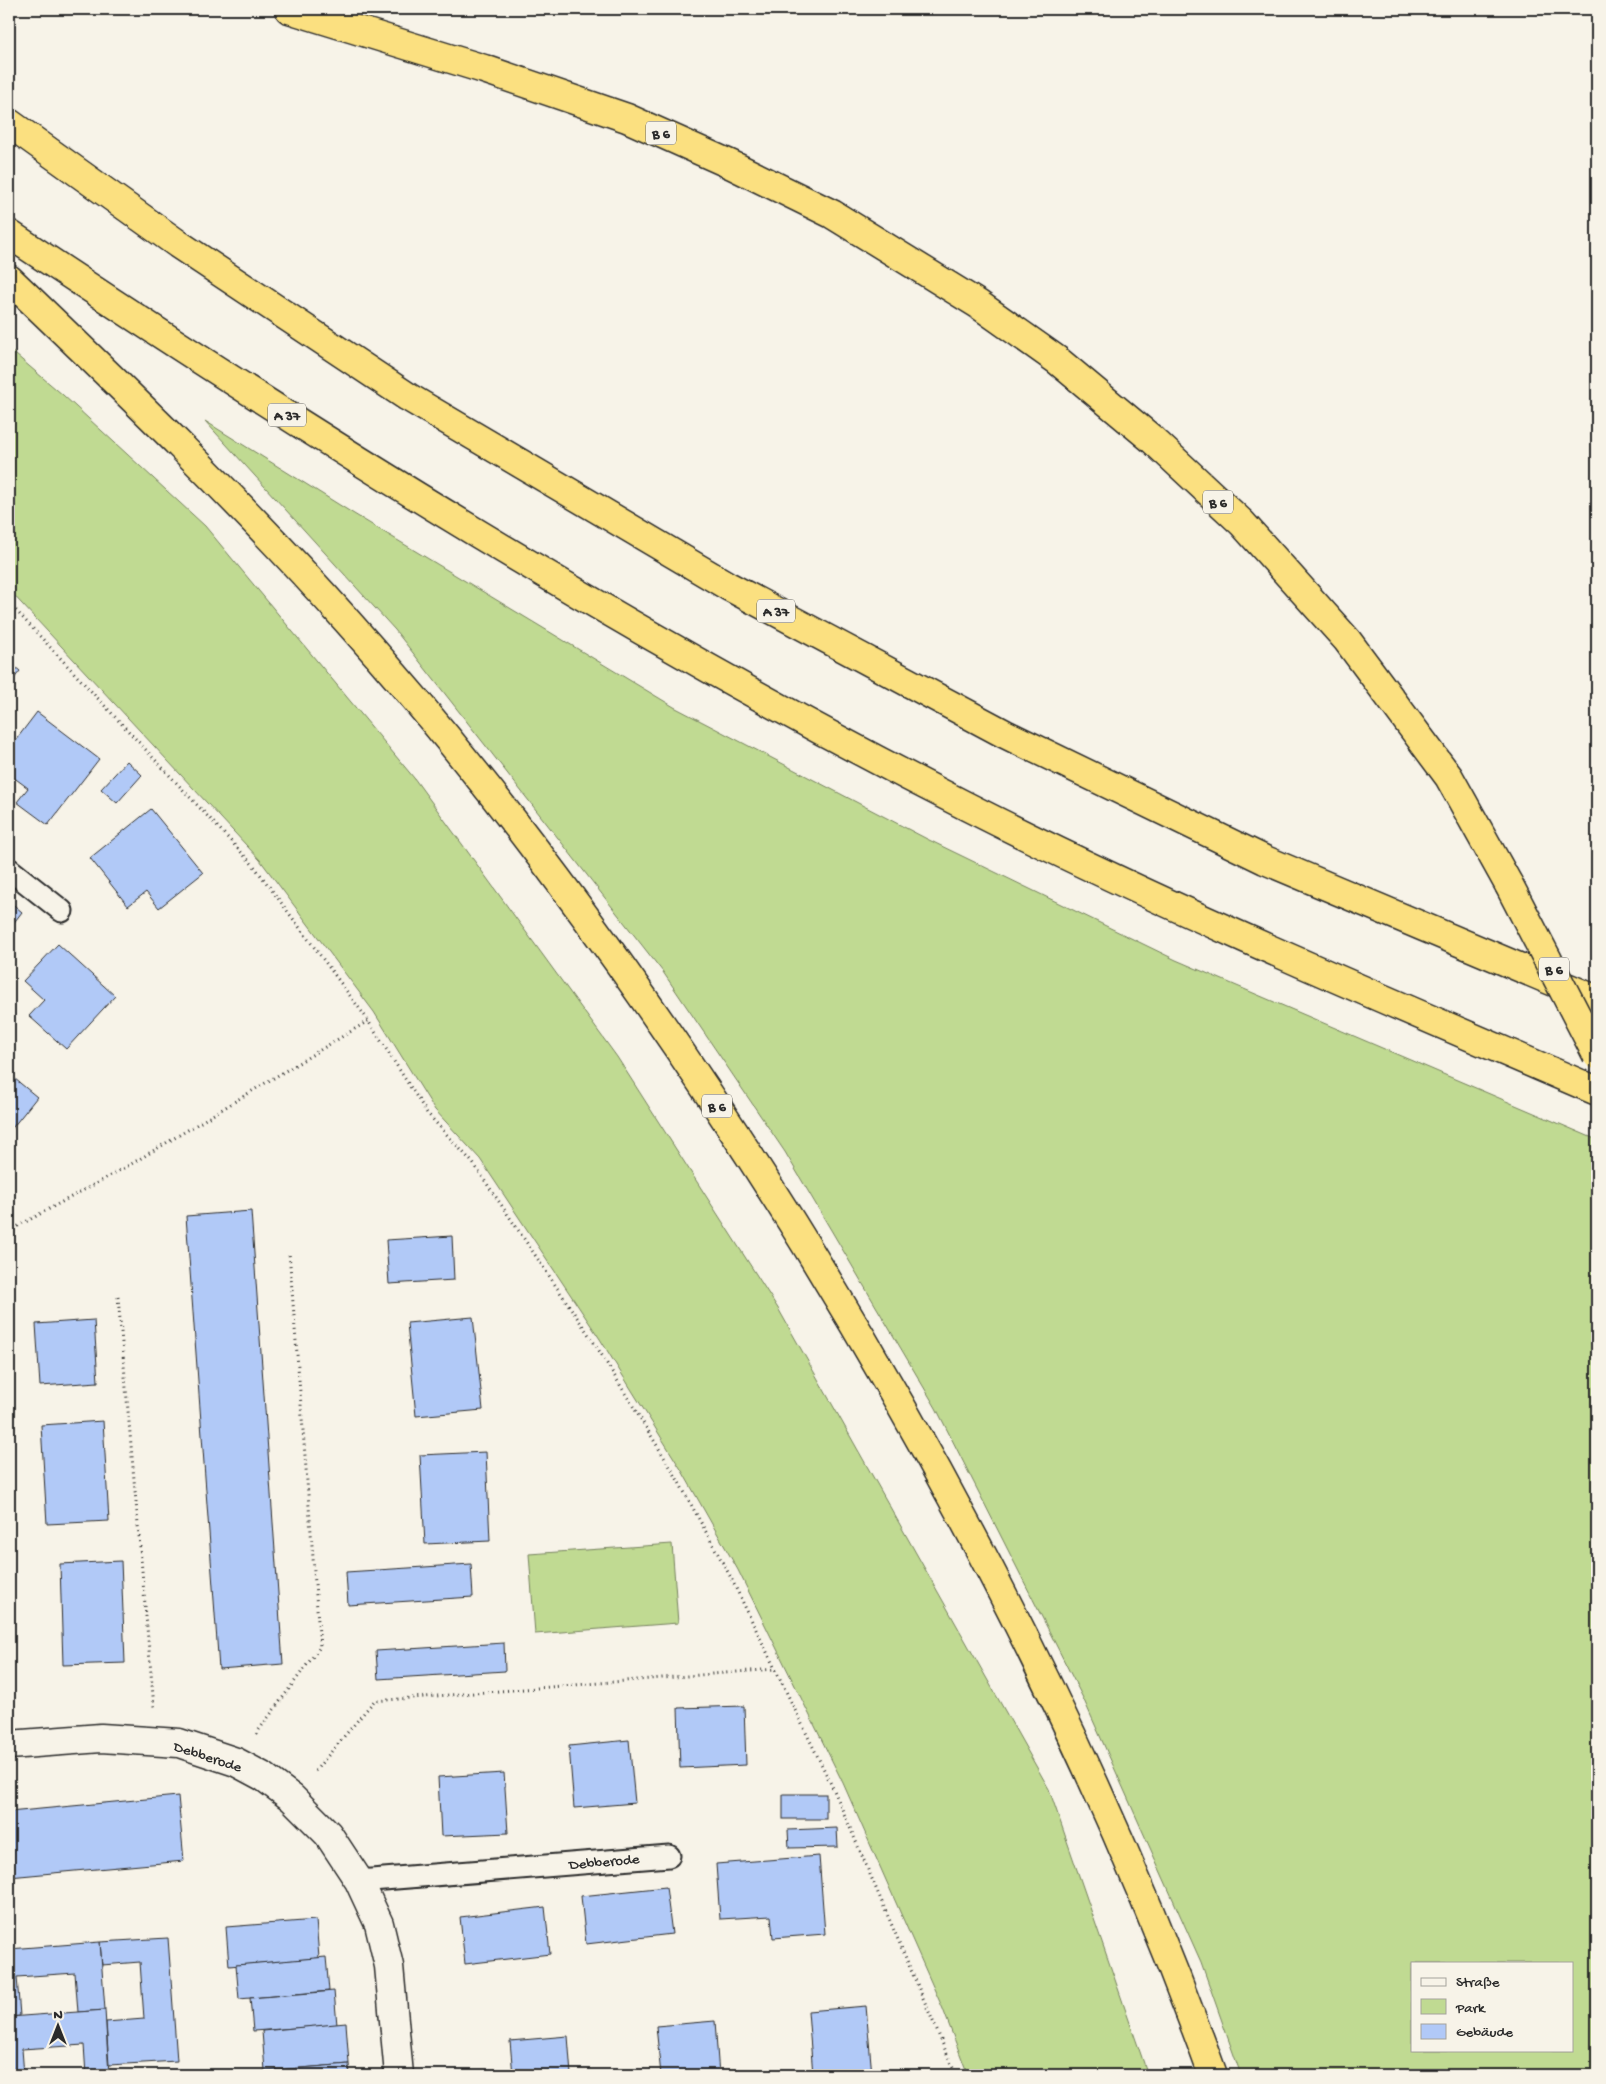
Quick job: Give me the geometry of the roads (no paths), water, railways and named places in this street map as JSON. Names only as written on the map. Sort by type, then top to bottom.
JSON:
[{"type":"highway","name":"B 6","points":[[289,9],[484,68],[627,118],[732,165],[832,214],[978,304],[1057,360],[1153,440],[1242,524],[1347,640],[1449,777],[1597,1055]]},
{"type":"highway","name":"A 37","points":[[9,123],[178,244],[408,396],[728,586],[1005,734],[1265,860],[1597,1000]]},
{"type":"highway","name":"A 37","points":[[9,234],[136,319],[377,472],[691,659],[968,807],[1093,867],[1236,935],[1597,1091]]},
{"type":"highway","name":"B 6","points":[[9,279],[149,412],[232,497],[350,624],[462,757],[570,896],[676,1044],[851,1318],[934,1465],[1013,1614],[1114,1825],[1213,2075]]},
{"type":"street","name":"Debberode","points":[[9,1745],[101,1738],[179,1743],[236,1762],[264,1777],[292,1798],[328,1834],[360,1881],[379,1924],[388,1966],[399,2075]]},
{"type":"lane","points":[[9,869],[62,911]]},
{"type":"lane","name":"Debberode","points":[[360,1881],[669,1856]]}]
